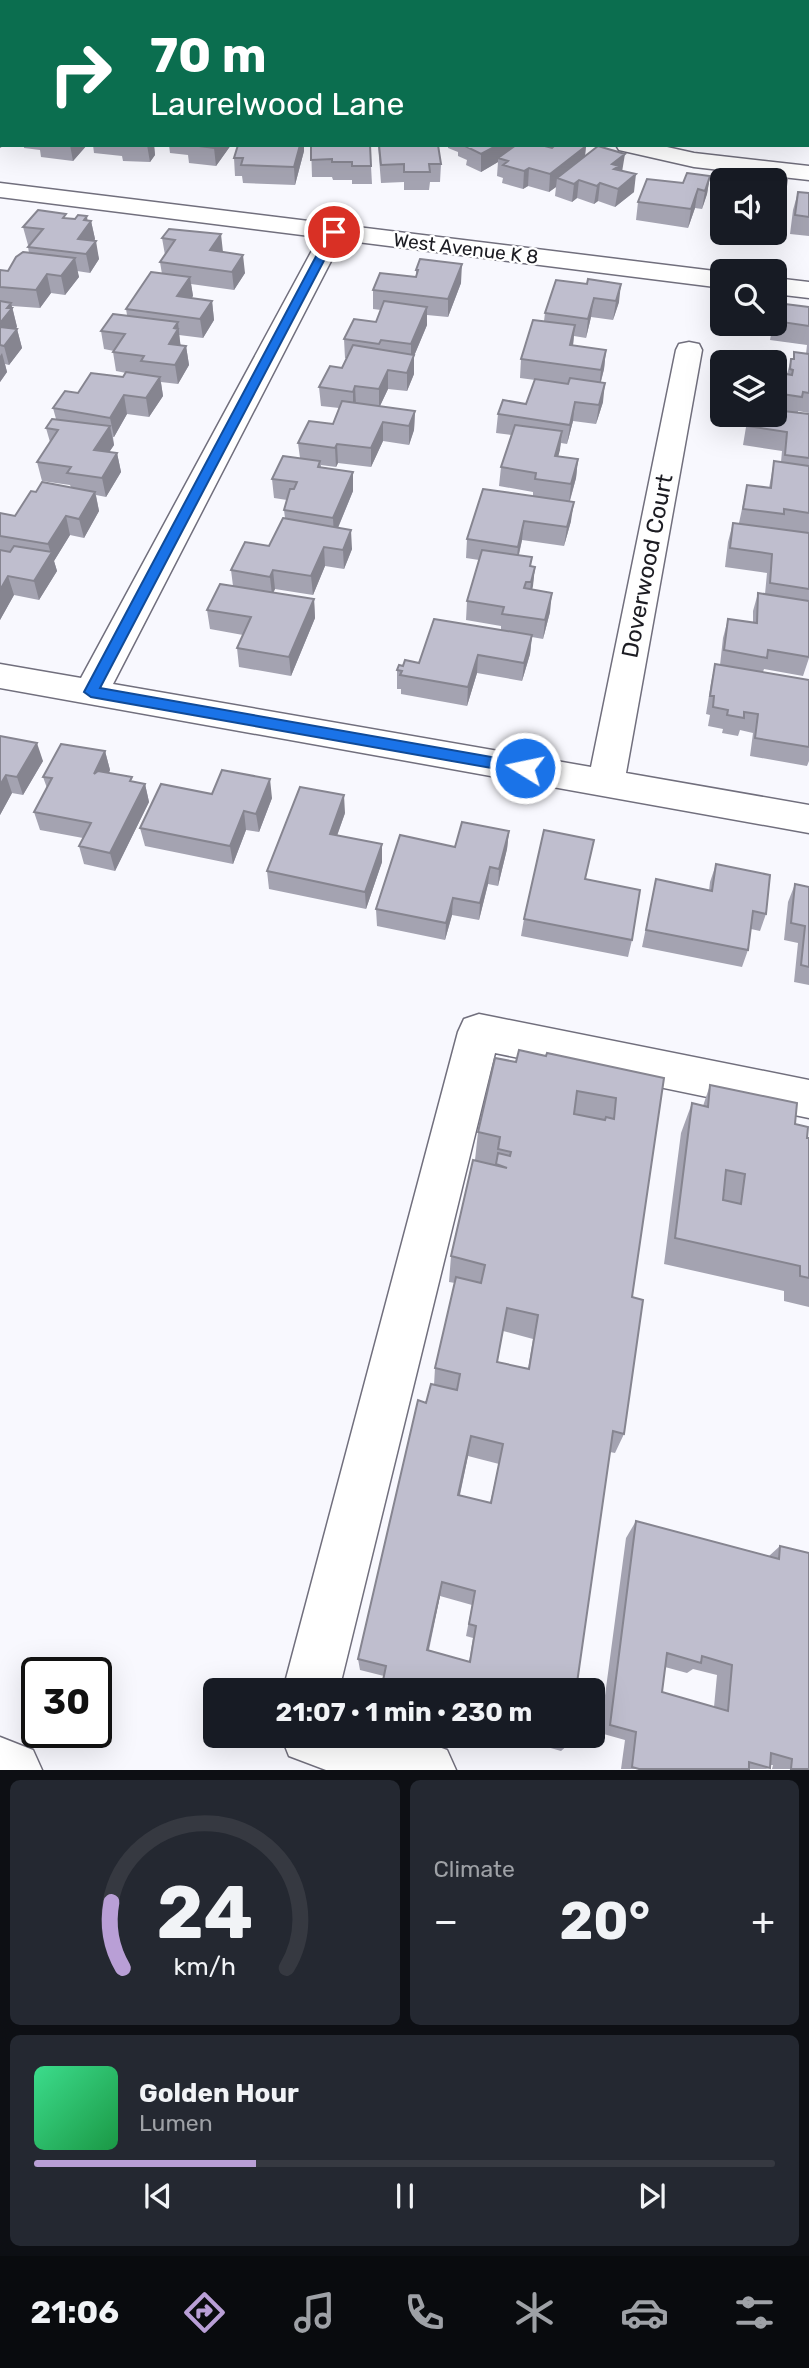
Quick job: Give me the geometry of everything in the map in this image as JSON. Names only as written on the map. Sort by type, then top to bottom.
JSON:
[{"type":"street","points":[[636,147],[694,160],[809,173]]},
{"type":"street","name":"West Avenue K 8","points":[[0,190],[710,278]]},
{"type":"street","points":[[91,692],[334,232]]},
{"type":"street","points":[[787,287],[809,290]]},
{"type":"street","name":"Doverwood Court","points":[[606,782],[689,349]]},
{"type":"street","points":[[0,676],[809,818]]},
{"type":"street","points":[[313,1678],[479,1032],[809,1099]]},
{"type":"street","points":[[352,1748],[427,1769]]},
{"type":"street","points":[[0,1766],[13,1769]]},
{"type":"building","points":[[237,147],[299,147],[294,167],[241,165],[243,158],[234,158]]},
{"type":"building","points":[[311,147],[370,147],[371,166],[352,166],[352,162],[332,162],[332,159],[311,160]]},
{"type":"building","points":[[379,147],[438,147],[441,164],[429,164],[430,172],[404,172],[404,164],[381,165]]},
{"type":"building","points":[[467,147],[494,147],[481,154]]},
{"type":"building","points":[[513,147],[585,147],[550,174],[503,165],[508,161],[498,158]]},
{"type":"building","points":[[597,147],[625,154],[612,164],[619,166],[614,169],[636,174],[618,189],[579,180],[574,184],[557,178]]},
{"type":"building","points":[[687,173],[710,176],[705,191],[698,189],[691,209],[638,202],[647,179],[683,183]]},
{"type":"building","points":[[798,192],[809,193],[809,217],[795,215]]},
{"type":"building","points":[[38,210],[66,214],[63,218],[87,216],[84,220],[91,221],[78,239],[96,241],[86,254],[28,247],[43,229],[23,227]]},
{"type":"building","points":[[169,229],[221,234],[210,250],[243,255],[232,272],[160,262],[175,240],[162,238]]},
{"type":"building","points":[[23,252],[75,258],[61,276],[47,274],[36,290],[0,287],[0,270],[8,271],[16,257]]},
{"type":"building","points":[[420,259],[462,264],[448,299],[373,290],[380,273],[416,277]]},
{"type":"building","points":[[151,272],[190,277],[177,296],[212,301],[200,319],[126,309]]},
{"type":"building","points":[[588,279],[621,284],[616,301],[594,298],[588,319],[545,313],[556,280],[587,284]]},
{"type":"building","points":[[0,301],[11,303],[7,308],[12,308],[0,323]]},
{"type":"building","points":[[384,301],[427,307],[411,344],[381,340],[379,344],[344,339],[354,319],[376,322]]},
{"type":"building","points":[[787,304],[809,307],[809,326],[787,323]]},
{"type":"building","points":[[113,314],[178,322],[174,328],[178,329],[169,344],[186,346],[175,365],[141,361],[144,356],[113,352],[125,334],[101,331]]},
{"type":"building","points":[[533,320],[575,325],[570,345],[606,350],[601,370],[521,359]]},
{"type":"building","points":[[0,327],[17,329],[4,346],[0,345]]},
{"type":"building","points":[[353,345],[414,355],[407,373],[388,370],[379,389],[355,386],[353,392],[319,387],[330,366],[342,368]]},
{"type":"building","points":[[794,352],[809,354],[809,393],[803,392],[802,397],[787,395],[787,374],[792,375],[791,359],[794,359]]},
{"type":"building","points":[[126,372],[160,377],[146,398],[124,395],[110,418],[53,408],[65,391],[78,393],[91,373],[123,377]]},
{"type":"building","points":[[570,378],[605,383],[599,405],[575,402],[570,425],[498,414],[503,400],[526,404],[535,379],[568,384]]},
{"type":"building","points":[[342,401],[415,411],[409,426],[383,422],[371,448],[337,444],[335,448],[298,443],[309,421],[333,424]]},
{"type":"building","points":[[787,411],[809,414],[809,458],[785,455],[787,432],[754,427],[787,427]]},
{"type":"building","points":[[52,419],[110,426],[94,450],[117,453],[102,478],[67,473],[71,467],[37,462],[58,430],[46,428]]},
{"type":"building","points":[[515,425],[562,431],[555,456],[578,459],[571,484],[535,479],[536,473],[501,467]]},
{"type":"building","points":[[283,456],[320,461],[318,467],[353,472],[333,518],[284,510],[290,489],[294,489],[297,482],[272,479]]},
{"type":"building","points":[[774,461],[809,466],[809,513],[784,509],[784,514],[743,509],[747,485],[771,488]]},
{"type":"building","points":[[42,482],[95,492],[79,519],[66,516],[48,544],[0,536],[0,513],[15,516],[31,491],[36,492]]},
{"type":"building","points":[[483,489],[574,502],[567,527],[524,521],[518,547],[467,539]]},
{"type":"building","points":[[283,518],[351,530],[343,550],[324,547],[311,576],[273,570],[270,577],[231,570],[245,542],[269,546]]},
{"type":"building","points":[[733,523],[809,533],[809,589],[770,583],[772,554],[730,548]]},
{"type":"building","points":[[14,546],[52,552],[34,581],[8,576],[0,590],[0,550],[10,552]]},
{"type":"building","points":[[482,550],[532,557],[530,566],[535,567],[531,582],[526,582],[524,588],[552,593],[545,620],[502,614],[504,607],[467,601]]},
{"type":"building","points":[[220,584],[314,599],[289,657],[237,648],[251,617],[207,610]]},
{"type":"building","points":[[758,593],[809,601],[809,657],[768,650],[767,658],[724,650],[728,619],[757,623]]},
{"type":"building","points":[[434,619],[532,635],[524,663],[478,655],[468,687],[400,675],[402,671],[397,670],[399,665],[403,666],[405,660],[419,663]]},
{"type":"building","points":[[715,664],[809,680],[809,747],[755,738],[758,714],[744,712],[744,718],[727,715],[728,710],[713,707],[714,696],[710,696]]},
{"type":"building","points":[[0,736],[37,743],[17,777],[6,775],[0,785]]},
{"type":"building","points":[[61,744],[105,751],[94,774],[98,771],[132,777],[130,781],[145,784],[110,853],[79,846],[91,823],[34,812],[52,778],[43,777]]},
{"type":"building","points":[[222,770],[270,779],[256,814],[244,811],[230,846],[140,828],[161,784],[212,794]]},
{"type":"building","points":[[300,787],[344,795],[330,834],[382,844],[365,892],[267,871]]},
{"type":"building","points":[[462,822],[509,831],[499,869],[490,867],[480,903],[453,898],[446,923],[376,909],[400,835],[455,847]]},
{"type":"building","points":[[544,830],[594,840],[585,879],[640,890],[632,940],[524,919]]},
{"type":"building","points":[[716,864],[770,875],[766,914],[753,911],[748,950],[646,930],[656,879],[712,891]]},
{"type":"building","points":[[795,884],[809,887],[809,967],[801,965],[805,926],[791,923]]},
{"type":"building","points":[[519,1050],[546,1056],[547,1053],[664,1078],[632,1297],[643,1300],[624,1434],[613,1431],[578,1678],[384,1678],[386,1666],[358,1659],[418,1400],[426,1403],[431,1384],[457,1390],[460,1374],[435,1368],[456,1277],[481,1283],[485,1265],[451,1256],[473,1160],[507,1168],[496,1164],[498,1153],[510,1156],[511,1152],[498,1149],[500,1137],[478,1132],[495,1058],[516,1062]],"holes":[[[577,1091],[616,1098],[614,1119],[606,1117],[605,1120],[574,1114]],[[507,1308],[538,1315],[529,1369],[497,1362]],[[471,1436],[503,1444],[491,1503],[458,1495]],[[442,1582],[475,1591],[469,1624],[476,1626],[470,1662],[427,1650]]]},
{"type":"building","points":[[710,1085],[797,1103],[795,1124],[808,1127],[809,1138],[809,1278],[800,1276],[800,1266],[675,1238],[692,1103],[708,1107]],"holes":[[[726,1170],[745,1174],[741,1204],[723,1200]]]},
{"type":"building","points":[[636,1521],[779,1559],[780,1546],[809,1553],[809,1769],[791,1769],[792,1759],[771,1753],[770,1768],[749,1762],[749,1769],[639,1769],[632,1767],[636,1732],[610,1725]],"holes":[[[667,1653],[701,1663],[702,1656],[732,1665],[728,1711],[662,1692]]]},
{"type":"route","points":[[334,232],[91,692],[525,768]]}]
